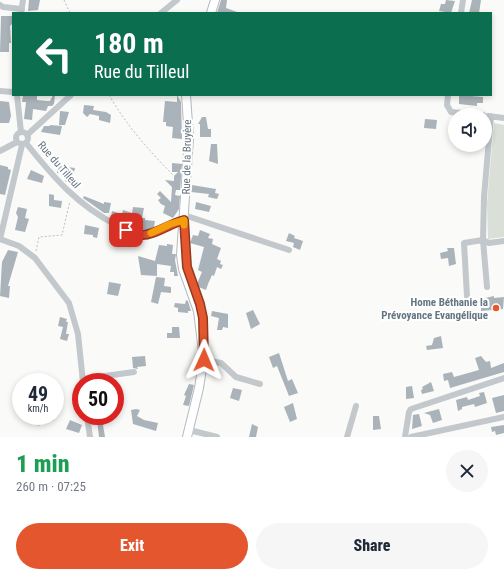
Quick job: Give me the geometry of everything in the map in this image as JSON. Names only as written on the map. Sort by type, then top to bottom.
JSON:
[{"type":"main road","points":[[211,12],[215,0]]},
{"type":"main road","name":"Rue de la Bruyère","points":[[186,96],[189,127],[184,217],[187,267],[200,304],[203,318],[204,360],[200,388],[188,433]]},
{"type":"street","points":[[0,5],[22,11],[22,0]]},
{"type":"street","points":[[162,12],[177,0]]},
{"type":"street","points":[[461,12],[463,0]]},
{"type":"street","points":[[0,91],[12,92]]},
{"type":"street","points":[[0,151],[28,140],[24,134],[17,96]]},
{"type":"street","points":[[22,143],[16,136],[24,134],[69,96]]},
{"type":"street","points":[[448,96],[447,104],[449,108]]},
{"type":"street","points":[[492,117],[504,118]]},
{"type":"street","points":[[22,143],[0,239],[19,246],[35,258],[62,291],[73,312],[78,334],[82,373]]},
{"type":"street","name":"Rue du Tilleul","points":[[22,143],[73,197],[112,223],[141,235],[184,217]]},
{"type":"street","points":[[485,152],[483,240],[488,287]]},
{"type":"street","points":[[184,217],[289,250]]},
{"type":"street","points":[[468,296],[464,243],[483,240],[489,243],[504,241]]},
{"type":"street","points":[[204,360],[221,363],[236,377],[260,384]]},
{"type":"street","points":[[124,374],[134,372]]},
{"type":"street","points":[[405,437],[409,412],[411,409],[504,378]]},
{"type":"street","points":[[347,437],[356,406]]},
{"type":"street","points":[[411,437],[504,417]]},
{"type":"street","points":[[89,425],[90,437]]},
{"type":"street","points":[[188,433],[217,437]]},
{"type":"path","points":[[64,0],[70,12]]},
{"type":"path","points":[[110,96],[119,112],[151,153],[180,181],[187,183]]},
{"type":"path","points":[[35,258],[39,237],[62,235],[69,203],[73,197]]},
{"type":"shaded area","points":[[494,123],[504,125],[504,237],[488,239],[487,203]]},
{"type":"building","points":[[29,0],[40,0],[38,10],[28,11]]},
{"type":"building","points":[[221,0],[227,0],[226,8],[237,12],[217,12]]},
{"type":"building","points":[[446,0],[455,1],[451,12],[439,11],[441,4],[445,4]]},
{"type":"building","points":[[472,0],[481,0],[479,12],[469,12]]},
{"type":"building","points":[[1,16],[12,16],[12,24],[10,26],[11,43],[9,43],[9,52],[0,52]]},
{"type":"building","points":[[23,96],[37,96],[37,100],[50,101],[52,96],[55,96],[54,104],[52,106],[48,106],[46,111],[33,109],[32,120],[24,119],[26,102],[22,102]]},
{"type":"building","points":[[178,96],[181,102],[182,139],[172,138],[173,127],[166,126],[166,122],[163,122],[165,101],[177,102]]},
{"type":"building","points":[[459,96],[483,97],[483,103],[477,103],[477,106],[459,104]]},
{"type":"building","points":[[0,101],[9,102],[11,116],[9,123],[0,123]]},
{"type":"building","points":[[84,105],[94,106],[93,110],[106,112],[111,115],[110,123],[99,120],[99,116],[90,114],[87,117],[83,113]]},
{"type":"building","points":[[60,111],[69,112],[65,125],[59,125]]},
{"type":"building","points":[[202,117],[206,117],[208,129],[211,129],[211,137],[200,137],[200,124],[198,124]]},
{"type":"building","points":[[425,119],[437,120],[436,129],[424,128]]},
{"type":"building","points":[[44,126],[62,126],[60,135],[41,132]]},
{"type":"building","points":[[211,144],[217,144],[218,164],[209,161]]},
{"type":"building","points":[[172,163],[182,164],[180,190],[176,190],[175,195],[180,196],[179,209],[173,218],[163,213],[165,206],[158,200],[161,198],[157,194],[160,191],[171,202],[172,187],[165,180],[174,181],[174,176],[178,172],[172,172]]},
{"type":"building","points":[[0,165],[8,167],[8,169],[11,170],[5,195],[0,194]]},
{"type":"building","points":[[59,166],[75,168],[71,184],[65,181],[66,174],[57,173]]},
{"type":"building","points":[[31,170],[44,176],[42,183],[27,179]]},
{"type":"building","points":[[192,185],[216,189],[215,193],[219,194],[217,199],[208,197],[209,194],[191,192]]},
{"type":"building","points":[[49,194],[54,195],[54,200],[62,201],[61,208],[49,206]]},
{"type":"building","points":[[84,196],[104,204],[104,202],[111,203],[109,213],[104,213],[83,198]]},
{"type":"building","points":[[196,202],[211,206],[209,212],[195,209]]},
{"type":"building","points":[[18,207],[27,209],[25,218],[29,219],[25,232],[15,230],[18,217],[16,213]]},
{"type":"building","points":[[133,207],[144,208],[142,218],[145,218],[145,220],[155,221],[154,227],[148,230],[131,228],[125,224],[125,222],[111,217],[112,211],[122,214],[123,210],[132,213]]},
{"type":"building","points":[[85,225],[99,228],[97,238],[93,237],[93,235],[84,234]]},
{"type":"building","points":[[200,230],[210,234],[208,238],[213,239],[212,244],[221,248],[217,259],[221,261],[220,264],[223,265],[221,269],[217,267],[206,290],[196,286],[202,272],[198,270],[204,247],[190,243],[193,235],[198,236]]},
{"type":"building","points":[[289,233],[295,236],[294,238],[303,241],[300,250],[293,247],[294,243],[286,241]]},
{"type":"building","points":[[167,244],[173,245],[172,254],[176,254],[175,260],[178,276],[174,276],[174,272],[170,272],[171,266],[157,264],[157,276],[141,275],[138,256],[155,261],[159,245],[167,246]]},
{"type":"building","points":[[447,248],[454,248],[456,264],[449,266],[448,258],[441,259],[440,253],[448,251]]},
{"type":"building","points":[[8,250],[18,252],[8,286],[10,286],[9,298],[0,296],[2,262]]},
{"type":"building","points":[[156,277],[165,278],[164,286],[171,287],[171,293],[161,292],[158,304],[151,302]]},
{"type":"building","points":[[109,282],[121,284],[118,296],[107,294]]},
{"type":"building","points":[[494,296],[494,298],[504,297],[503,309],[481,311],[481,299]]},
{"type":"building","points":[[186,300],[188,301],[191,311],[188,311],[188,313],[178,312],[178,308],[174,307],[175,303],[185,304]]},
{"type":"building","points":[[253,310],[260,324],[251,329],[246,313]]},
{"type":"building","points":[[212,311],[228,314],[228,328],[223,327],[222,330],[217,330],[219,318],[211,316]]},
{"type":"building","points":[[60,317],[67,319],[66,322],[68,322],[66,334],[69,334],[67,341],[60,339],[63,327],[58,326]]},
{"type":"building","points":[[172,327],[179,327],[180,338],[167,338],[167,333],[172,333]]},
{"type":"building","points":[[441,336],[443,348],[427,350],[426,346],[432,345],[434,338]]},
{"type":"building","points":[[279,353],[288,381],[292,379],[298,393],[289,396],[277,366],[273,368],[269,357]]},
{"type":"building","points":[[145,356],[146,366],[137,367],[138,369],[133,368],[132,357]]},
{"type":"building","points":[[481,356],[486,362],[490,361],[491,368],[504,363],[504,372],[450,388],[448,380],[444,381],[443,374],[452,372],[454,377],[479,370],[475,358]]},
{"type":"building","points":[[431,382],[434,391],[422,394],[422,387]]},
{"type":"building","points":[[189,384],[194,385],[189,406],[183,405],[186,396],[184,395]]},
{"type":"building","points":[[412,386],[414,398],[406,399],[406,387]]},
{"type":"building","points":[[233,388],[242,390],[239,401],[230,398]]},
{"type":"building","points":[[484,392],[487,403],[475,407],[474,404],[462,407],[462,409],[458,411],[456,400],[467,397],[468,400],[480,396],[479,393]]},
{"type":"building","points":[[504,395],[504,411],[496,413],[492,398]]},
{"type":"building","points":[[293,403],[297,419],[290,422],[284,407]]},
{"type":"building","points":[[439,409],[442,420],[433,423],[430,415],[424,413]]},
{"type":"building","points":[[131,410],[140,410],[137,416],[144,420],[158,423],[156,431],[133,424]]},
{"type":"building","points":[[419,414],[422,426],[412,429],[413,415]]},
{"type":"building","points":[[373,416],[379,416],[381,429],[373,430]]},
{"type":"building","points":[[70,420],[72,421],[72,425],[82,425],[79,433],[66,429]]},
{"type":"building","points":[[252,424],[258,427],[256,437],[249,437]]},
{"type":"building","points":[[98,425],[103,425],[105,437],[99,437]]},
{"type":"building","points":[[504,425],[504,433],[496,435],[495,431],[492,432],[491,427]]},
{"type":"slow traffic","points":[[151,233],[177,221],[184,220],[184,225]]},
{"type":"place","name":"Home Béthanie la Prévoyance Evangélique","points":[[496,308]]},
{"type":"route","points":[[126,230],[141,235],[147,234],[177,221],[184,220],[184,247],[187,267],[198,296],[203,318],[204,360]]}]
